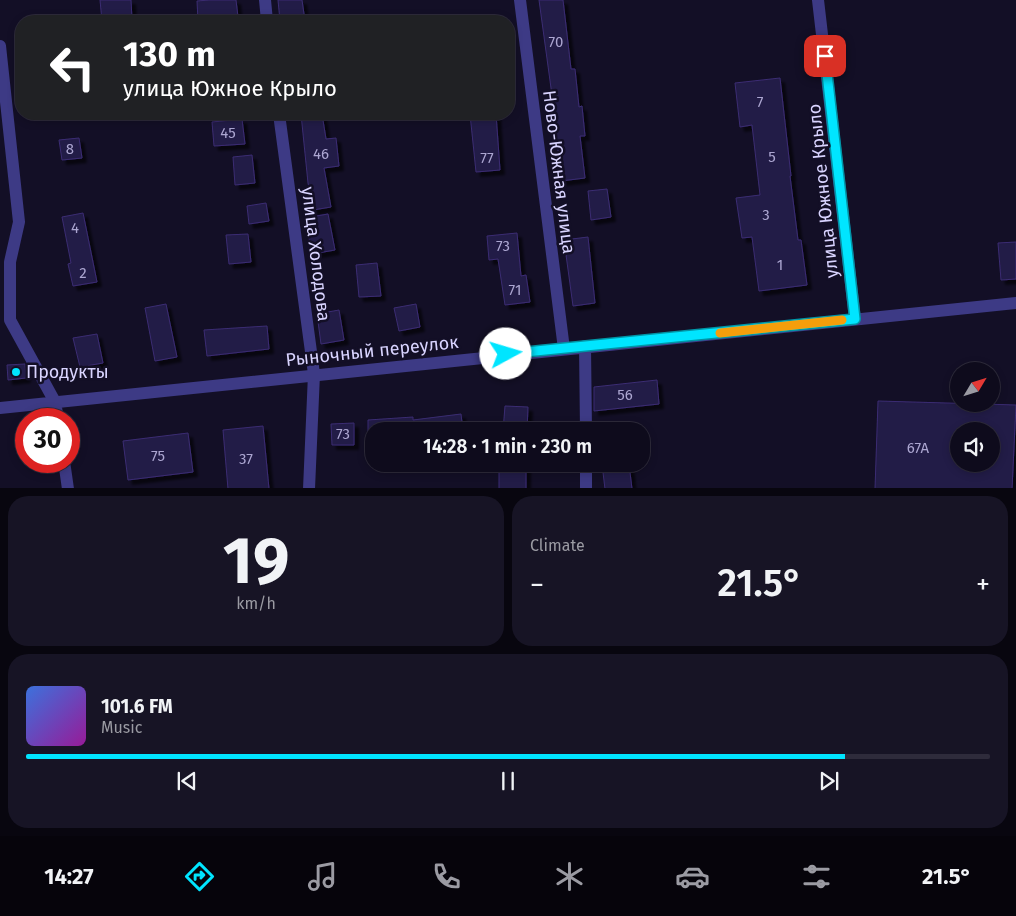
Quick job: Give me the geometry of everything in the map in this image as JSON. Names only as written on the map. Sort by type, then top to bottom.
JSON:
[{"type":"street","points":[[264,0],[266,15]]},
{"type":"street","name":"Ново-Южная улица","points":[[520,0],[564,348]]},
{"type":"street","name":"улица Южное Крыло","points":[[818,0],[855,319]]},
{"type":"street","points":[[0,46],[19,222],[10,262],[10,320]]},
{"type":"street","name":"улица Холодова","points":[[281,120],[314,374],[309,488]]},
{"type":"street","name":"Рыночный переулок","points":[[0,408],[564,348],[1016,303]]},
{"type":"street","points":[[0,308],[10,320],[55,402],[56,408]]},
{"type":"street","points":[[585,346],[586,422]]},
{"type":"street","points":[[586,472],[586,488]]},
{"type":"street","points":[[66,473],[68,488]]},
{"type":"building","points":[[100,0],[131,0],[132,15],[101,15]]},
{"type":"building","points":[[236,0],[238,15],[198,15],[197,1]]},
{"type":"building","points":[[278,0],[302,0],[304,15],[279,15]]},
{"type":"building","points":[[539,0],[563,0],[571,69],[575,69],[579,107],[582,106],[585,136],[580,136],[585,178],[561,181],[554,110]]},
{"type":"building","points":[[780,78],[798,240],[801,240],[807,285],[759,291],[752,237],[742,238],[736,198],[760,195],[752,125],[740,127],[735,83]]},
{"type":"building","points":[[242,120],[245,144],[214,146],[212,122]]},
{"type":"building","points":[[302,120],[323,120],[326,139],[336,138],[339,166],[324,168],[331,207],[313,210],[308,183]]},
{"type":"building","points":[[471,120],[496,120],[500,170],[476,172]]},
{"type":"building","points":[[79,138],[82,158],[62,160],[59,140]]},
{"type":"building","points":[[252,155],[255,183],[235,185],[233,157]]},
{"type":"building","points":[[607,189],[611,217],[591,220],[588,191]]},
{"type":"building","points":[[266,203],[269,221],[249,224],[247,206]]},
{"type":"building","points":[[83,213],[97,282],[73,286],[68,264],[71,263],[62,217]]},
{"type":"building","points":[[328,214],[335,250],[312,254],[305,218]]},
{"type":"building","points":[[517,233],[521,276],[526,275],[530,302],[505,305],[498,259],[489,260],[487,236]]},
{"type":"building","points":[[248,234],[251,262],[229,264],[226,235]]},
{"type":"building","points":[[588,237],[595,303],[573,306],[564,240]]},
{"type":"building","points":[[1016,242],[1016,279],[1001,280],[998,243]]},
{"type":"building","points":[[377,263],[381,296],[359,297],[356,265]]},
{"type":"building","points":[[166,304],[177,357],[155,361],[145,308]]},
{"type":"building","points":[[416,304],[420,327],[399,331],[394,308]]},
{"type":"building","points":[[339,310],[344,340],[321,344],[317,314]]},
{"type":"building","points":[[267,326],[269,349],[207,356],[204,330]]},
{"type":"building","points":[[97,334],[103,363],[80,367],[73,338]]},
{"type":"building","name":"Продукты","points":[[25,364],[26,378],[8,380],[7,365]]},
{"type":"building","points":[[657,380],[659,404],[594,411],[594,387]]},
{"type":"building","points":[[878,401],[950,403],[950,412],[1000,412],[1000,405],[1016,405],[1012,488],[875,488]]},
{"type":"building","points":[[505,406],[528,407],[527,422],[504,422]]},
{"type":"building","points":[[461,414],[462,422],[368,422],[368,420],[413,417],[413,420]]},
{"type":"building","points":[[354,423],[354,445],[332,445],[331,424]]},
{"type":"building","points":[[263,426],[269,488],[228,488],[223,430]]},
{"type":"building","points":[[188,433],[193,472],[128,480],[123,441]]},
{"type":"building","points":[[499,472],[526,472],[526,488],[499,488]]},
{"type":"building","points":[[603,472],[630,472],[632,488],[605,488]]},
{"type":"slow traffic","points":[[720,333],[842,320]]},
{"type":"place","name":"Продукты","points":[[16,372]]},
{"type":"route","points":[[506,354],[855,319],[825,56]]}]
